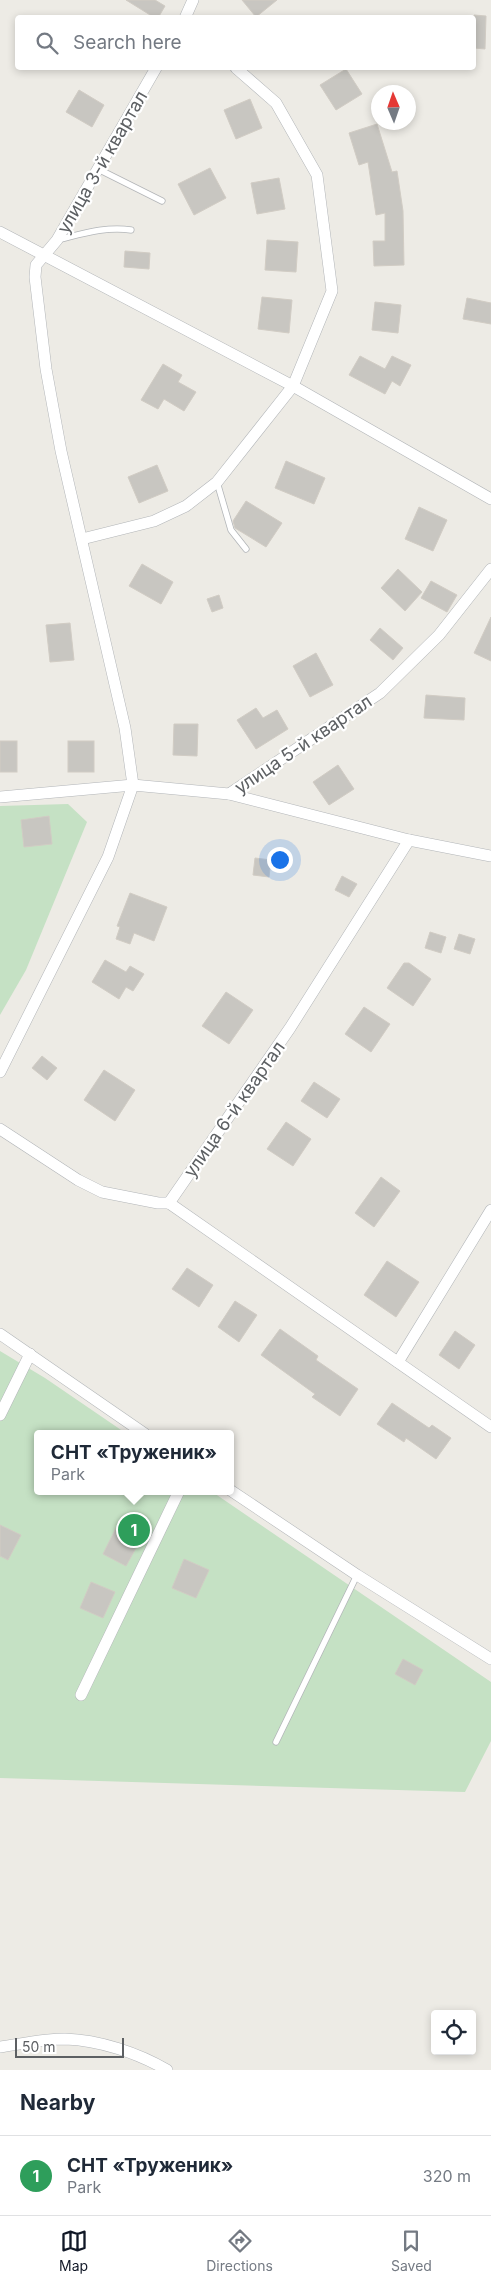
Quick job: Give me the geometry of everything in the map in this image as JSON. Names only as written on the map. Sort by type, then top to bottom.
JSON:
[{"type":"street","points":[[186,15],[193,0]]},
{"type":"street","name":"улица 3-й квартал","points":[[133,785],[125,728],[61,451],[46,369],[35,277],[36,265],[57,240],[155,70]]},
{"type":"street","points":[[82,539],[154,521],[186,506],[217,482],[293,386],[332,291],[317,175],[276,103],[238,70]]},
{"type":"street","points":[[0,232],[293,386],[491,499]]},
{"type":"street","name":"улица 5-й квартал","points":[[0,797],[133,785],[229,794],[380,693],[439,635],[491,569]]},
{"type":"street","points":[[0,1072],[108,857],[133,785]]},
{"type":"street","points":[[229,794],[409,840],[491,856]]},
{"type":"street","name":"улица 6-й квартал","points":[[169,1203],[290,1028],[409,840]]},
{"type":"street","points":[[0,1129],[78,1180],[102,1192],[158,1203],[169,1203],[491,1427]]},
{"type":"street","points":[[398,1362],[491,1210]]},
{"type":"street","points":[[0,1334],[139,1430]]},
{"type":"street","points":[[0,1415],[30,1354]]},
{"type":"street","points":[[234,1493],[357,1575],[491,1659]]},
{"type":"street","points":[[80,1695],[177,1495]]},
{"type":"street","points":[[0,2047],[65,2039],[110,2046],[146,2058],[167,2070]]},
{"type":"lane","points":[[98,169],[162,201]]},
{"type":"lane","points":[[57,240],[90,231],[119,228],[131,230]]},
{"type":"lane","points":[[217,482],[231,530],[246,549]]},
{"type":"lane","points":[[276,1742],[357,1575]]},
{"type":"green space","points":[[68,804],[87,822],[26,970],[0,1015],[0,806]]},
{"type":"green space","points":[[0,1351],[45,1378],[121,1430],[34,1430],[34,1495],[217,1495],[491,1682],[491,1741],[465,1792],[0,1778]]},
{"type":"building","points":[[126,0],[155,0],[165,6],[160,15],[150,15]]},
{"type":"building","points":[[242,0],[277,0],[258,15],[254,15]]},
{"type":"building","points":[[476,15],[486,16],[485,49],[476,48]]},
{"type":"building","points":[[347,70],[362,94],[336,110],[320,85]]},
{"type":"building","points":[[79,90],[104,105],[92,127],[66,112]]},
{"type":"building","points":[[250,99],[262,128],[236,139],[224,110]]},
{"type":"building","points":[[371,126],[371,130],[379,130],[392,172],[397,171],[403,211],[404,265],[374,266],[373,241],[385,241],[385,213],[376,215],[368,162],[359,165],[349,133]]},
{"type":"building","points":[[210,168],[226,198],[194,215],[178,184]]},
{"type":"building","points":[[279,178],[285,209],[257,214],[251,183]]},
{"type":"building","points":[[267,240],[298,242],[296,272],[265,270]]},
{"type":"building","points":[[125,251],[150,253],[149,269],[124,267]]},
{"type":"building","points":[[262,297],[292,300],[289,333],[258,329]]},
{"type":"building","points":[[467,298],[491,303],[491,324],[463,319]]},
{"type":"building","points":[[375,302],[401,305],[398,333],[372,330]]},
{"type":"building","points":[[360,356],[385,369],[392,356],[411,365],[400,386],[392,381],[385,394],[349,375]]},
{"type":"building","points":[[163,364],[182,375],[178,382],[196,392],[184,411],[164,399],[158,409],[141,400]]},
{"type":"building","points":[[286,461],[325,478],[314,504],[275,488]]},
{"type":"building","points":[[157,465],[168,491],[139,503],[128,477]]},
{"type":"building","points":[[246,501],[282,523],[266,547],[235,528],[233,521]]},
{"type":"building","points":[[419,507],[447,520],[433,551],[405,539]]},
{"type":"building","points":[[142,564],[173,582],[161,604],[129,586]]},
{"type":"building","points":[[398,569],[422,592],[405,611],[381,588]]},
{"type":"building","points":[[431,581],[457,595],[447,612],[421,598]]},
{"type":"building","points":[[219,595],[223,608],[212,612],[207,599]]},
{"type":"building","points":[[491,617],[491,661],[474,653]]},
{"type":"building","points":[[70,623],[74,660],[50,662],[46,625]]},
{"type":"building","points":[[380,628],[403,648],[393,660],[370,640]]},
{"type":"building","points":[[316,653],[333,685],[310,697],[293,666]]},
{"type":"building","points":[[426,695],[465,698],[464,720],[424,718]]},
{"type":"building","points":[[256,708],[263,718],[277,710],[288,729],[256,749],[237,720]]},
{"type":"building","points":[[174,724],[198,724],[197,756],[173,755]]},
{"type":"building","points":[[0,741],[17,741],[17,772],[0,772]]},
{"type":"building","points":[[68,741],[94,741],[94,772],[68,772]]},
{"type":"building","points":[[338,765],[354,789],[329,805],[313,782]]},
{"type":"building","points":[[49,816],[52,844],[24,847],[21,820]]},
{"type":"building","points":[[255,858],[271,860],[269,877],[253,875]]},
{"type":"building","points":[[342,876],[357,884],[349,897],[335,890]]},
{"type":"building","points":[[130,893],[167,907],[154,941],[134,933],[130,944],[116,939],[120,927],[117,926]]},
{"type":"building","points":[[430,932],[446,937],[441,953],[425,948]]},
{"type":"building","points":[[459,934],[475,939],[470,954],[454,949]]},
{"type":"building","points":[[105,960],[126,972],[130,966],[144,974],[133,991],[126,987],[119,999],[92,982]]},
{"type":"building","points":[[404,963],[409,963],[431,979],[413,1006],[387,988]]},
{"type":"building","points":[[226,992],[253,1010],[229,1044],[202,1026]]},
{"type":"building","points":[[364,1007],[390,1024],[371,1052],[345,1034]]},
{"type":"building","points":[[42,1056],[57,1068],[47,1080],[32,1068]]},
{"type":"building","points":[[104,1070],[135,1090],[115,1121],[84,1100]]},
{"type":"building","points":[[314,1082],[340,1099],[327,1118],[301,1101]]},
{"type":"building","points":[[286,1122],[311,1139],[293,1166],[267,1149]]},
{"type":"building","points":[[381,1177],[400,1191],[374,1227],[355,1213]]},
{"type":"building","points":[[387,1261],[419,1282],[396,1317],[364,1295]]},
{"type":"building","points":[[187,1268],[213,1285],[199,1307],[172,1289]]},
{"type":"building","points":[[235,1301],[257,1315],[239,1342],[218,1327]]},
{"type":"building","points":[[280,1329],[318,1356],[316,1360],[358,1389],[340,1416],[312,1397],[315,1394],[261,1355]]},
{"type":"building","points":[[455,1331],[475,1345],[459,1369],[439,1355]]},
{"type":"building","points":[[392,1403],[429,1428],[432,1425],[451,1438],[436,1459],[406,1438],[404,1442],[377,1424]]},
{"type":"building","points":[[0,1525],[21,1535],[8,1560],[0,1556]]},
{"type":"building","points":[[117,1526],[141,1539],[126,1566],[103,1554]]},
{"type":"building","points":[[184,1559],[209,1570],[196,1598],[172,1588]]},
{"type":"building","points":[[91,1582],[115,1592],[103,1618],[80,1608]]},
{"type":"building","points":[[403,1659],[423,1670],[415,1685],[395,1674]]},
{"type":"place","name":"СНТ «Труженик»","points":[[134,1530]]}]
